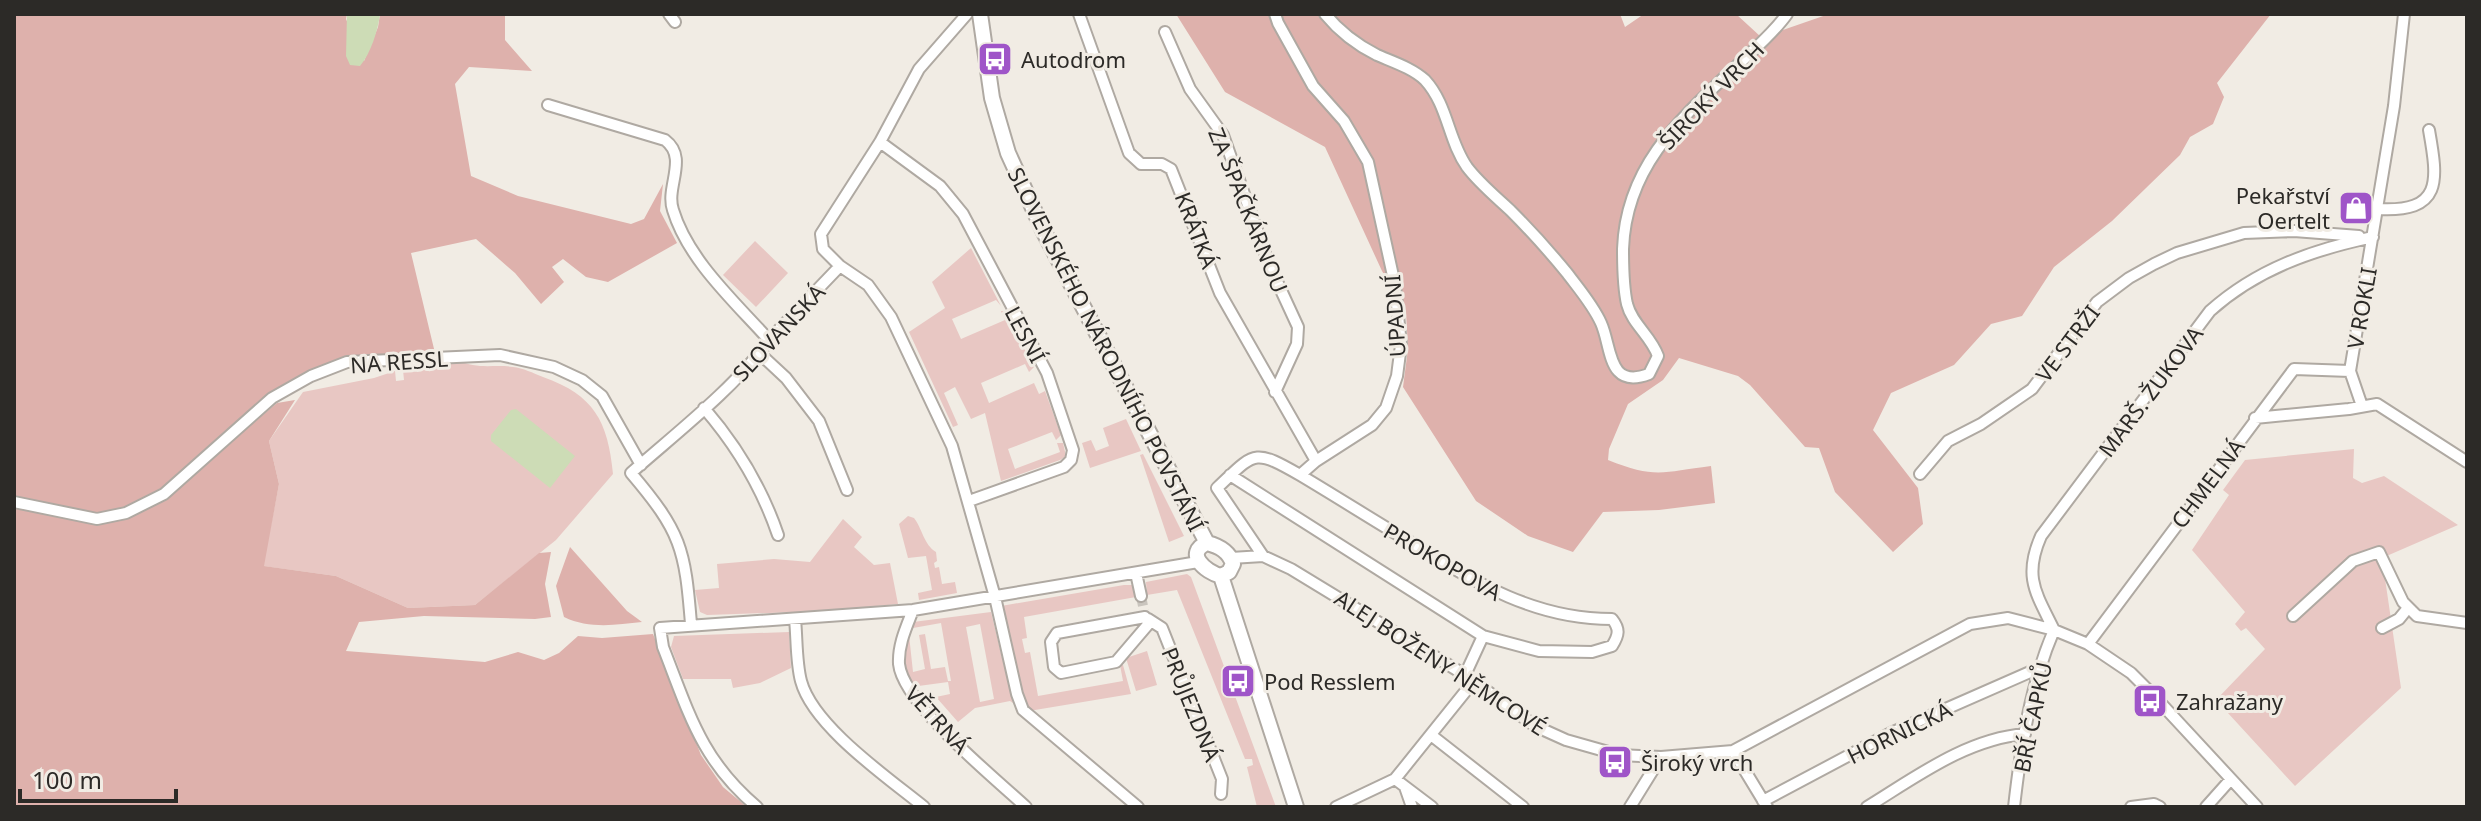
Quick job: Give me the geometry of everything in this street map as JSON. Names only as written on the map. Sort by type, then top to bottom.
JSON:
[{"type":"street","name":"SLOVANSKÁ","points":[[691,624],[687,572],[680,544],[662,510],[631,473],[704,408],[840,266],[823,249],[821,234],[880,142],[919,69],[967,14]]},
{"type":"street","name":"SLOVENSKÉHO NÁRODNÍHO POVSTÁNÍ","points":[[980,14],[989,87],[1008,153],[1044,232],[1207,543]]},
{"type":"street","name":"KRÁTKÁ","points":[[1079,14],[1129,153],[1141,164],[1162,164],[1171,169],[1220,293],[1316,461]]},
{"type":"street","name":"ÚPADNÍ","points":[[1275,14],[1313,86],[1344,121],[1368,162],[1395,285],[1401,345],[1397,376],[1386,408],[1372,425],[1300,475]]},
{"type":"street","name":"ŠIROKÝ VRCH","points":[[1325,14],[1345,35],[1426,81],[1445,111],[1460,156],[1469,170],[1519,219],[1577,286],[1601,323],[1613,365],[1632,378],[1649,374],[1658,356],[1652,340],[1629,311],[1626,299],[1624,232],[1633,189],[1646,163],[1691,109],[1775,30],[1787,14]]},
{"type":"street","name":"V ROKLI","points":[[2362,406],[2350,371],[2394,106],[2404,14]]},
{"type":"street","name":"ZA ŠPAČKÁRNOU","points":[[1165,32],[1190,89],[1223,135],[1269,264],[1298,327],[1297,344],[1275,392]]},
{"type":"street","points":[[548,105],[665,140],[673,146],[677,159],[672,209],[697,258],[769,340]]},
{"type":"street","points":[[2377,209],[2400,210],[2418,204],[2431,194],[2436,180],[2436,166],[2429,130]]},
{"type":"street","name":"LESNÍ","points":[[880,142],[940,186],[963,214],[1047,373],[1073,450],[1071,460],[1064,467],[969,501]]},
{"type":"street","name":"VE STRŽI","points":[[1920,474],[1948,441],[1981,424],[2032,389],[2097,302],[2154,264],[2177,253],[2244,233],[2294,231],[2373,237]]},
{"type":"street","name":"MARŠ. ŽUKOVA","points":[[2054,630],[2035,590],[2031,559],[2041,536],[2210,311],[2246,282],[2289,261],[2323,247],[2373,237]]},
{"type":"street","points":[[840,266],[868,285],[891,317],[952,446],[1023,710],[1138,807]]},
{"type":"street","points":[[759,353],[786,378],[819,421],[847,490]]},
{"type":"street","name":"NA RESSL","points":[[14,502],[97,519],[126,513],[164,494],[272,398],[311,376],[347,362],[500,355],[554,367],[582,380],[602,396],[641,465]]},
{"type":"street","name":"CHMELNÁ","points":[[2088,644],[2294,369],[2350,371]]},
{"type":"street","points":[[2255,418],[2377,404],[2467,462]]},
{"type":"street","points":[[704,408],[730,438],[770,510],[778,535]]},
{"type":"street","name":"PROKOPOVA","points":[[1257,456],[1273,459],[1482,587],[1521,604],[1585,619],[1612,619],[1618,626],[1618,636],[1612,646],[1592,652],[1539,651],[1483,636],[1230,475],[1248,459],[1257,456]]},
{"type":"street","points":[[1230,475],[1217,488],[1263,556]]},
{"type":"street","points":[[1207,543],[1223,549],[1231,558],[1233,564],[1229,572],[1221,576],[1207,571],[1198,562],[1196,553],[1199,546],[1207,543]]},
{"type":"street","points":[[2293,616],[2353,561],[2379,552],[2408,608],[2417,616],[2467,623]]},
{"type":"street","points":[[1231,558],[1263,556]]},
{"type":"street","name":"ALEJ BOŽENY NĚMCOVÉ","points":[[1263,556],[1318,584],[1469,678],[1535,726],[1602,752],[1661,757],[1733,751],[1970,624],[2008,618],[2054,630],[2088,644],[2131,673],[2257,807]]},
{"type":"street","points":[[757,807],[734,788],[708,755],[663,647],[660,628],[913,610],[1198,562]]},
{"type":"street","points":[[1136,573],[1141,596]]},
{"type":"street","points":[[1221,576],[1296,807]]},
{"type":"street","points":[[2382,628],[2399,619],[2408,608]]},
{"type":"street","name":"VĚTRNÁ","points":[[913,610],[901,642],[899,666],[906,686],[944,731],[1026,807]]},
{"type":"street","name":"PRŮJEZDNÁ","points":[[1147,616],[1116,662],[1061,673],[1054,667],[1051,642],[1057,633],[1147,616],[1162,628],[1222,779],[1221,794]]},
{"type":"street","points":[[795,619],[801,681],[818,715],[924,807]]},
{"type":"street","name":"BŘÍ ČAPKŮ","points":[[2012,806],[2039,668],[2054,630]]},
{"type":"street","name":"PROKOPOVA","points":[[1400,782],[1469,678],[1483,636]]},
{"type":"street","name":"HORNICKÁ","points":[[1765,804],[1891,733],[2039,668]]},
{"type":"street","points":[[1867,807],[1954,754],[2005,735],[2025,734]]},
{"type":"street","points":[[1431,735],[1523,807]]},
{"type":"street","points":[[1733,751],[1765,804]]},
{"type":"street","points":[[1630,807],[1661,757]]},
{"type":"street","points":[[2206,807],[2231,779]]},
{"type":"street","points":[[1336,807],[1400,782]]},
{"type":"street","points":[[1400,782],[1412,807]]},
{"type":"street","points":[[1400,782],[1432,807]]},
{"type":"street","points":[[2131,807],[2154,804],[2160,807]]},
{"type":"shaded area","points":[[14,14],[347,14],[346,19],[364,61],[380,14],[505,14],[505,40],[532,71],[469,67],[455,84],[471,176],[518,196],[631,224],[644,219],[663,184],[660,211],[677,243],[608,282],[586,277],[563,259],[552,267],[564,282],[541,304],[515,273],[476,239],[411,253],[435,353],[342,361],[284,384],[163,493],[126,510],[98,514],[14,498]]},
{"type":"shaded area","points":[[347,14],[380,14],[373,41],[360,66],[350,65],[346,56]]},
{"type":"shaded area","points":[[1176,14],[1620,14],[1625,27],[1644,14],[1736,14],[1761,37],[1731,75],[1780,31],[1829,14],[2271,14],[2217,83],[2224,97],[2213,124],[2190,137],[2180,155],[2112,221],[2054,267],[2022,316],[1991,324],[1954,365],[1891,393],[1873,430],[1918,488],[1923,524],[1893,552],[1835,492],[1819,448],[1805,447],[1750,385],[1738,376],[1679,358],[1663,380],[1628,404],[1609,449],[1608,460],[1649,472],[1711,466],[1715,503],[1659,510],[1603,512],[1573,552],[1528,536],[1476,501],[1403,387],[1408,349],[1406,311],[1382,271],[1325,147],[1225,92]]},
{"type":"shaded area","points":[[755,241],[788,273],[756,307],[723,275]]},
{"type":"shaded area","points":[[971,248],[1001,306],[996,300],[952,319],[961,339],[1005,320],[1001,311],[1004,311],[1034,367],[1029,372],[1025,364],[981,383],[989,403],[1034,383],[1039,394],[1045,391],[1061,435],[1056,440],[1052,432],[1008,449],[1015,469],[1060,452],[1057,443],[1063,443],[1066,456],[1001,481],[985,413],[971,419],[955,387],[944,393],[958,425],[953,427],[909,332],[945,308],[932,282]]},
{"type":"shaded area","points":[[459,360],[478,366],[520,368],[575,392],[595,412],[607,439],[613,474],[556,540],[475,605],[408,608],[336,576],[263,566],[279,484],[269,441],[303,392],[395,371],[396,381],[404,380],[403,370]]},
{"type":"shaded area","points":[[295,400],[269,441],[279,484],[264,566],[336,576],[408,608],[475,605],[539,553],[551,552],[545,584],[551,617],[424,616],[359,622],[346,651],[485,662],[518,652],[544,660],[559,653],[578,636],[602,638],[653,634],[701,755],[723,787],[747,807],[14,807],[14,507],[96,523],[165,497],[277,403]]},
{"type":"shaded area","points":[[516,409],[575,456],[550,488],[491,441],[491,435],[511,410]]},
{"type":"shaded area","points":[[1126,419],[1141,451],[1090,468],[1082,443],[1091,440],[1096,451],[1109,446],[1103,428]]},
{"type":"shaded area","points":[[2354,449],[2353,478],[2362,483],[2384,476],[2458,525],[2382,558],[2401,688],[2295,786],[2216,700],[2265,649],[2246,628],[2241,631],[2235,624],[2245,612],[2192,550],[2229,495],[2223,490],[2245,460]]},
{"type":"shaded area","points":[[1143,454],[1184,536],[1169,542],[1140,455]]},
{"type":"shaded area","points":[[908,516],[914,518],[936,552],[937,561],[934,563],[935,568],[939,567],[942,584],[955,582],[957,593],[919,600],[918,593],[932,590],[926,556],[908,558],[899,524]]},
{"type":"shaded area","points":[[843,519],[862,537],[854,547],[874,565],[890,563],[898,604],[825,611],[707,615],[700,612],[695,590],[719,588],[717,564],[774,559],[810,562]]},
{"type":"shaded area","points":[[570,547],[627,611],[642,622],[593,625],[564,617],[556,586]]},
{"type":"shaded area","points":[[1187,574],[1191,577],[1276,807],[1257,807],[1247,767],[1253,765],[1252,759],[1245,759],[1177,590],[1147,595],[1146,582]]},
{"type":"shaded area","points":[[1133,585],[1136,597],[1024,617],[1027,638],[1022,639],[1025,653],[1030,652],[1038,696],[1123,681],[1120,665],[1123,665],[1131,694],[1029,711],[1017,682],[1001,606]]},
{"type":"shaded area","points":[[991,612],[1013,703],[975,708],[958,722],[936,697],[950,694],[948,682],[911,687],[902,658],[910,626],[913,622]],"holes":[[[941,623],[951,681],[948,681],[945,667],[931,669],[925,634],[919,635],[925,669],[913,672],[909,635],[913,628]],[[980,624],[994,699],[980,702],[966,627]]]},
{"type":"shaded area","points":[[789,632],[791,668],[760,683],[733,688],[731,679],[683,679],[671,647],[674,636]]},
{"type":"shaded area","points":[[1147,651],[1157,685],[1136,691],[1126,658]]},
{"type":"tunnel","points":[[1141,596],[1144,611]]},
{"type":"place","name":"Autodrom","points":[[995,59]]},
{"type":"place","name":"Pekařství Oertelt","points":[[2356,208]]},
{"type":"place","name":"Pod Resslem","points":[[1238,681]]},
{"type":"place","name":"Zahražany","points":[[2150,701]]},
{"type":"place","name":"Široký vrch","points":[[1615,762]]}]
